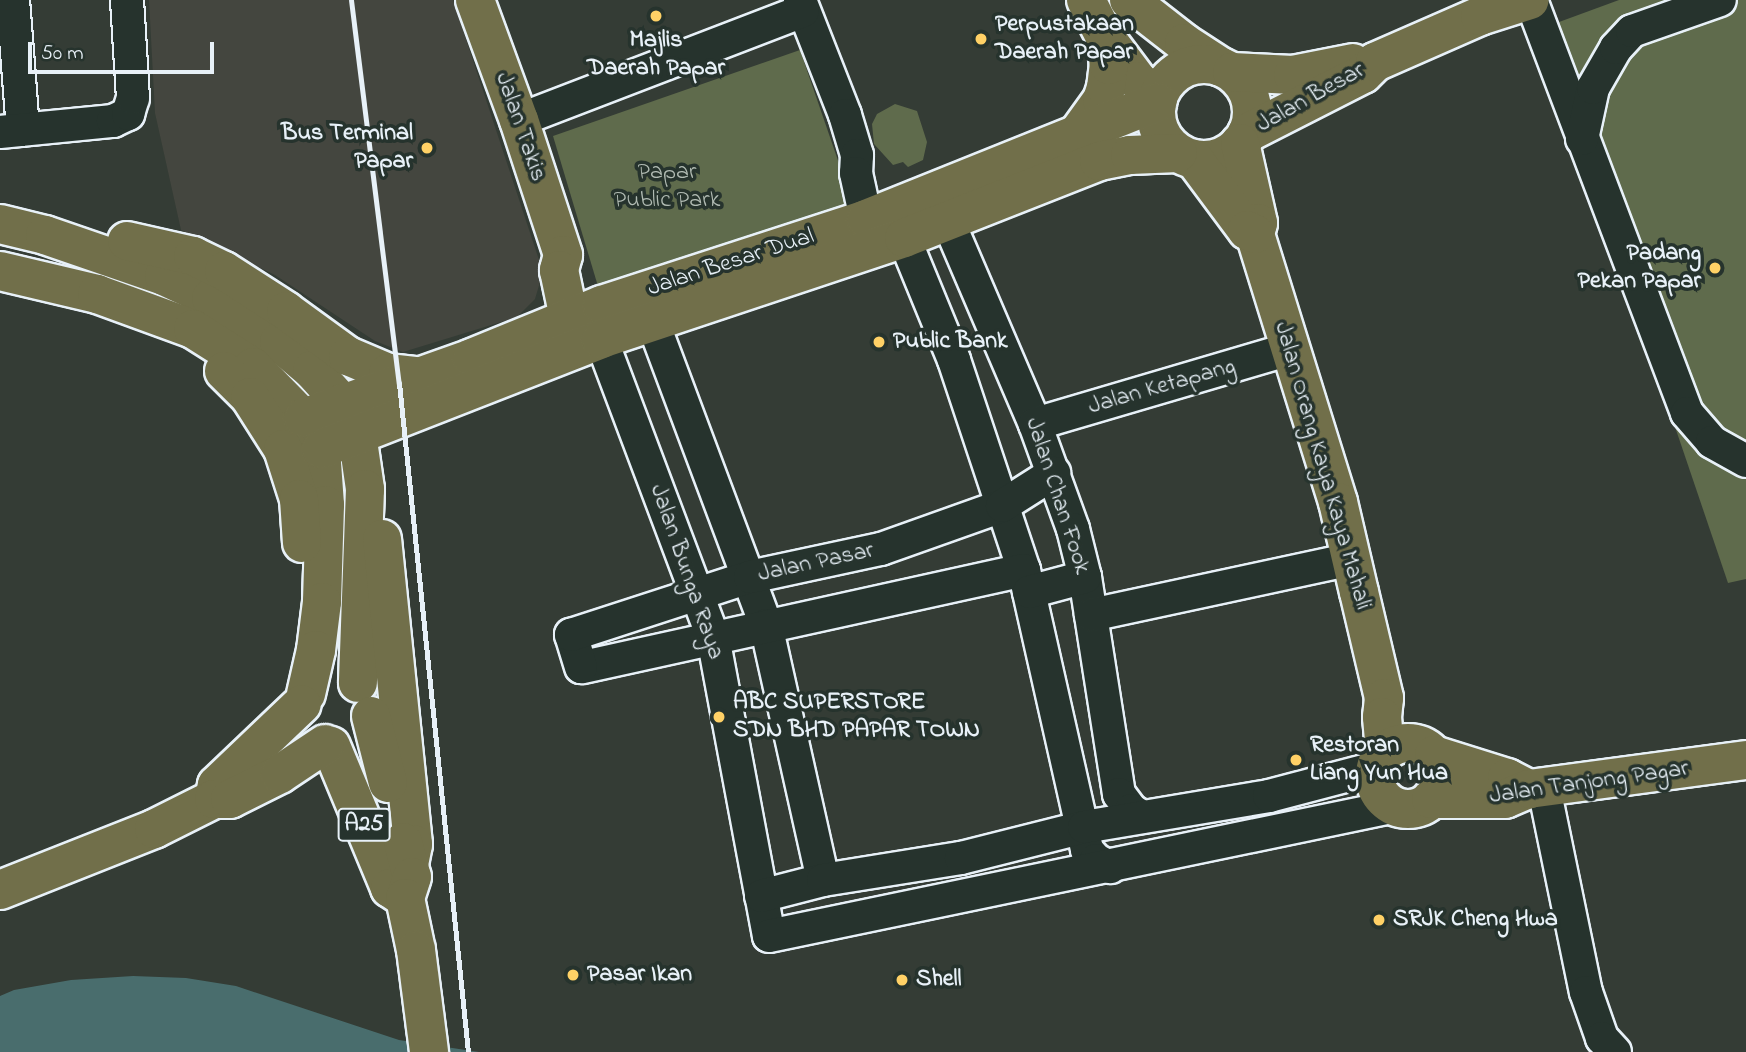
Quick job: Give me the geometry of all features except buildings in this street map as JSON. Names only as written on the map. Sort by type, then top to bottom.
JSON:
[{"type":"main road","name":"Jalan Takis","points":[[475,0],[519,120],[563,255],[559,271],[591,321]]},
{"type":"main road","points":[[1086,0],[1105,37],[1138,81],[1158,99]]},
{"type":"main road","points":[[1129,0],[1184,43],[1226,69],[1244,84],[1251,100],[1252,117],[1244,138],[1227,154],[1211,160],[1186,156],[1160,131],[1158,99],[1172,75],[1183,68],[1196,64],[1226,69]]},
{"type":"main road","name":"Jalan Besar","points":[[1244,138],[1363,74],[1376,62],[1480,16],[1531,0]]},
{"type":"main road","points":[[1076,136],[1106,88],[1109,65],[1105,37]]},
{"type":"main road","name":"Jalan Besar","points":[[1226,69],[1293,75],[1360,61],[1376,62]]},
{"type":"main road","name":"Jalan Besar Dual","points":[[591,321],[652,320],[889,221],[1158,99]]},
{"type":"main road","name":"Jalan Orang Kaya Kaya Mahali","points":[[1244,138],[1258,223],[1255,234],[1338,502],[1384,698],[1382,717],[1403,755]]},
{"type":"main road","name":"Jalan Besar Dual","points":[[312,433],[591,321],[889,221],[947,221],[1099,160],[1130,155],[1186,156]]},
{"type":"main road","name":"Jalan Orang Kaya Kaya Mahali","points":[[1186,156],[1247,230],[1255,234]]},
{"type":"main road","points":[[0,224],[45,235],[164,276],[212,298],[279,342],[312,370],[350,419],[365,489],[365,699],[361,736],[342,746],[328,745],[306,729],[304,699],[318,641],[325,560],[312,433],[281,393],[224,346],[152,312],[97,294],[0,271]]},
{"type":"main road","points":[[45,235],[100,235],[193,257],[255,291],[348,356],[425,389],[392,443],[376,478],[413,844],[407,881]]},
{"type":"main road","points":[[152,312],[185,343],[225,372],[250,397],[283,449],[299,499],[302,584],[318,641]]},
{"type":"main road","points":[[214,799],[217,785],[324,678],[335,676],[365,699]]},
{"type":"main road","name":"A25","points":[[365,699],[407,881],[429,1052]]},
{"type":"main road","points":[[0,890],[154,829],[214,799],[230,799],[280,774],[328,745]]},
{"type":"main road","name":"A25","points":[[328,745],[390,888],[407,881]]},
{"type":"main road","points":[[1403,755],[1507,778],[1537,789]]},
{"type":"main road","points":[[1403,755],[1441,773],[1440,782],[1414,802],[1388,802],[1377,786],[1403,755]]},
{"type":"main road","name":"Jalan Tanjong Pagar","points":[[1414,802],[1505,799],[1537,789],[1746,760]]},
{"type":"street","points":[[13,0],[12,131],[113,121],[128,114],[133,98],[127,0]]},
{"type":"street","points":[[1531,0],[1687,413],[1712,442],[1746,461]]},
{"type":"street","points":[[1582,139],[1593,88],[1616,48],[1632,31],[1720,0]]},
{"type":"street","points":[[519,120],[802,6],[845,115],[857,155],[856,173],[889,221],[954,360],[1027,581],[1091,855],[1110,867],[1414,802]]},
{"type":"street","name":"Jalan Chan Fook","points":[[947,221],[1044,447],[1085,578],[1119,794],[1131,810],[1142,817]]},
{"type":"street","points":[[652,320],[766,625],[823,880]]},
{"type":"street","name":"Jalan Bunga Raya","points":[[591,321],[713,637],[769,936],[1110,867]]},
{"type":"street","name":"Jalan Ketapang","points":[[1044,447],[1292,357]]},
{"type":"street","name":"Jalan Pasar","points":[[1044,447],[1002,506],[881,549],[750,577],[571,635],[581,667],[766,625],[898,600],[1027,581],[1085,578]]},
{"type":"street","points":[[1091,615],[1352,559]]},
{"type":"street","points":[[761,896],[823,880],[961,858],[1084,827],[1269,796],[1403,755]]},
{"type":"street","points":[[1537,789],[1586,992],[1602,1038],[1615,1052]]},
{"type":"shaded area","points":[[149,0],[453,0],[543,272],[535,299],[517,317],[403,352],[375,341],[275,275],[181,230],[155,113]]},
{"type":"green space","points":[[1619,0],[1746,0],[1746,579],[1728,583],[1540,29]]},
{"type":"green space","name":"Papar Public Park","points":[[800,50],[854,207],[603,303],[553,136]]},
{"type":"green space","points":[[895,104],[917,111],[927,142],[923,160],[908,167],[903,162],[893,165],[874,144],[872,124],[877,114]]},
{"type":"water","points":[[133,976],[186,978],[236,986],[399,1040],[479,1052],[0,1052],[0,996],[14,990],[71,980]]},
{"type":"railway","points":[[351,0],[399,383],[468,1052]]},
{"type":"place","name":"Majlis Daerah Papar","points":[[656,16]]},
{"type":"place","name":"Perpustakaan Daerah Papar","points":[[981,39]]},
{"type":"place","name":"Bus Terminal Papar","points":[[427,148]]},
{"type":"place","name":"Padang Pekan Papar","points":[[1715,268]]},
{"type":"place","name":"Public Bank","points":[[879,342]]},
{"type":"place","name":"ABC SUPERSTORE SDN BHD PAPAR TOWN","points":[[719,717]]},
{"type":"place","name":"Restoran Liang Yun Hua","points":[[1296,760]]},
{"type":"place","name":"SRJK Cheng Hwa","points":[[1379,920]]},
{"type":"place","name":"Pasar Ikan","points":[[573,975]]},
{"type":"place","name":"Shell","points":[[902,980]]}]
